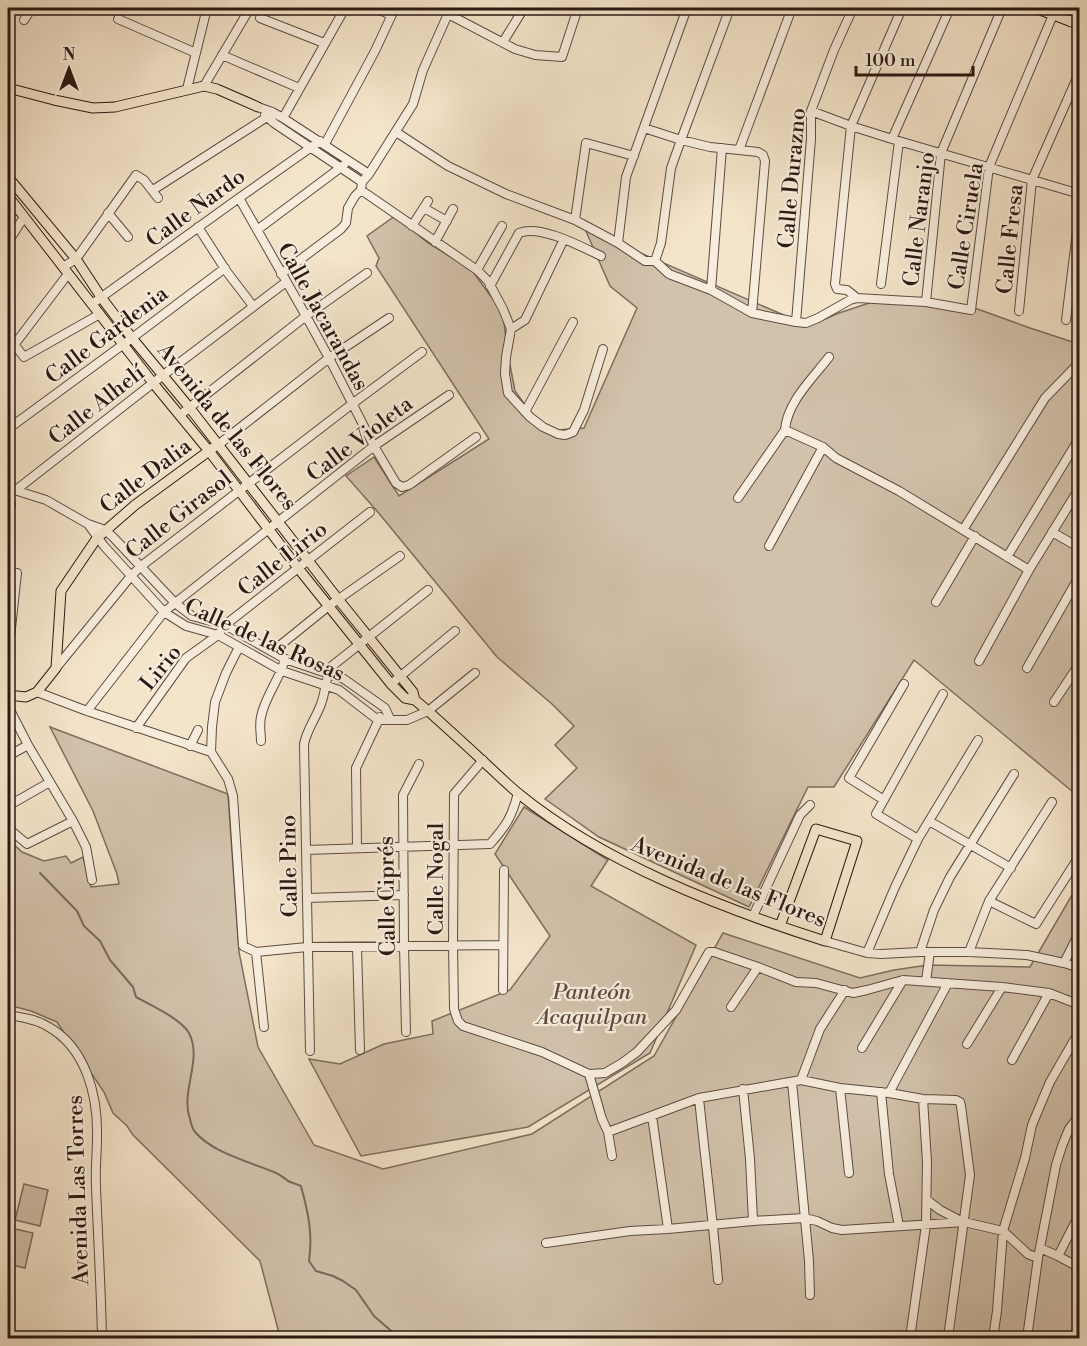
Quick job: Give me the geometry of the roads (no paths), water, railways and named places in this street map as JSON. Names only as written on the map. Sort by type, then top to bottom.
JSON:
[{"type":"main road","points":[[1035,8],[1075,23]]},
{"type":"main road","points":[[8,88],[93,108],[115,107],[204,86],[217,89],[258,107]]},
{"type":"main road","name":"Avenida de las Flores","points":[[8,177],[76,259],[132,338],[413,692],[415,700]]},
{"type":"main road","name":"Avenida de las Flores","points":[[8,196],[298,568],[405,698],[415,700],[428,711],[518,794],[597,846],[684,888],[780,926],[825,940]]},
{"type":"main road","name":"Calle Dalia","points":[[56,668],[61,591],[97,538],[135,504],[218,445]]},
{"type":"main road","points":[[8,656],[8,663]]},
{"type":"main road","name":"Calle Girasol","points":[[37,692],[56,668]]},
{"type":"main road","points":[[8,695],[26,697],[37,692]]},
{"type":"main road","points":[[780,926],[816,829],[857,841],[825,940]]},
{"type":"street","points":[[24,20],[32,8]]},
{"type":"street","points":[[187,89],[207,8]]},
{"type":"street","points":[[204,86],[250,8]]},
{"type":"street","points":[[283,118],[345,8]]},
{"type":"street","points":[[322,143],[375,51],[393,11],[375,8]]},
{"type":"street","points":[[502,42],[524,8]]},
{"type":"street","points":[[281,274],[346,223],[348,208],[413,104],[423,70],[450,11],[515,49],[535,55],[562,57],[578,8]]},
{"type":"street","points":[[618,243],[626,177],[687,8]]},
{"type":"street","points":[[655,261],[661,243],[671,168],[730,8]]},
{"type":"street","points":[[739,150],[792,8]]},
{"type":"street","name":"Calle Durazno","points":[[796,322],[811,140],[811,111],[853,8]]},
{"type":"street","points":[[857,298],[847,290],[837,288],[836,284],[851,126],[902,8]]},
{"type":"street","points":[[881,284],[896,140],[950,8]]},
{"type":"street","name":"Calle Naranjo","points":[[926,302],[941,153],[1002,8]]},
{"type":"street","points":[[1075,23],[1080,11]]},
{"type":"street","name":"Calle Ciruela","points":[[926,302],[971,310],[989,167],[1053,15]]},
{"type":"street","points":[[260,18],[324,43]]},
{"type":"street","points":[[118,19],[196,53]]},
{"type":"street","points":[[222,55],[299,88]]},
{"type":"street","name":"Calle Fresa","points":[[1019,311],[1032,180],[1080,71]]},
{"type":"street","points":[[258,107],[341,167],[361,186],[412,226],[477,270],[488,281],[512,329],[506,357],[505,374],[508,393],[530,417],[543,427],[558,434],[565,435],[573,432],[584,410],[603,349]]},
{"type":"street","points":[[811,111],[896,140],[1080,194]]},
{"type":"street","points":[[153,190],[269,114],[283,118],[369,174]]},
{"type":"street","points":[[644,128],[710,147],[758,152],[763,155],[765,161],[752,313]]},
{"type":"street","points":[[396,132],[448,166],[506,194],[575,220],[618,243],[645,261],[655,261],[669,274],[711,290],[752,313],[806,323],[857,298],[926,302]]},
{"type":"street","name":"Calle Nardo","points":[[92,304],[238,198],[311,147],[322,143]]},
{"type":"street","points":[[575,220],[586,143],[633,156]]},
{"type":"street","points":[[711,290],[722,148]]},
{"type":"street","points":[[257,230],[350,161]]},
{"type":"street","points":[[8,353],[11,342],[76,259],[136,175],[153,190],[158,198]]},
{"type":"street","name":"Calle Jacarandas","points":[[238,198],[306,316],[374,446],[396,483],[402,487],[409,485],[476,437]]},
{"type":"street","points":[[412,226],[426,205],[447,221]]},
{"type":"street","points":[[1066,320],[1080,208]]},
{"type":"street","points":[[435,242],[453,209]]},
{"type":"street","points":[[108,213],[128,237]]},
{"type":"street","points":[[8,242],[24,217]]},
{"type":"street","points":[[477,270],[502,226]]},
{"type":"street","points":[[37,234],[48,227]]},
{"type":"street","points":[[198,227],[253,306]]},
{"type":"street","points":[[490,286],[519,233],[524,231],[549,234],[601,256]]},
{"type":"street","points":[[512,329],[525,320],[564,239]]},
{"type":"street","name":"Calle Gardenia","points":[[8,429],[225,268]]},
{"type":"street","points":[[180,415],[306,316],[367,273]]},
{"type":"street","name":"Calle Alhelí","points":[[12,489],[286,282]]},
{"type":"street","points":[[11,342],[24,357],[100,314]]},
{"type":"street","name":"Calle Dalia","points":[[218,445],[329,358],[389,318]]},
{"type":"street","points":[[525,412],[573,322]]},
{"type":"street","name":"Calle Girasol","points":[[56,668],[140,567],[422,352]]},
{"type":"street","points":[[738,498],[785,430],[786,418],[799,395],[829,357]]},
{"type":"street","points":[[963,530],[1045,398],[1077,365],[1080,365]]},
{"type":"street","name":"Calle Violeta","points":[[87,711],[164,612],[374,446],[449,395]]},
{"type":"street","points":[[785,430],[823,447],[836,458],[899,491],[1029,570]]},
{"type":"street","points":[[1007,556],[1080,437]]},
{"type":"street","points":[[769,546],[823,447]]},
{"type":"street","points":[[979,661],[1029,570],[1080,487]]},
{"type":"street","name":"Calle de las Rosas","points":[[12,489],[46,500],[88,524],[105,530],[175,603],[192,616],[225,625],[285,658],[344,679],[385,708]]},
{"type":"street","points":[[8,520],[11,504]]},
{"type":"street","name":"Calle Lirio","points":[[218,635],[225,625],[370,512]]},
{"type":"street","name":"Calle de las Rosas","points":[[88,524],[97,538],[164,612],[186,626],[218,635],[282,671],[339,690],[378,720]]},
{"type":"street","points":[[1052,532],[1080,548]]},
{"type":"street","points":[[936,602],[975,536]]},
{"type":"street","points":[[273,651],[338,599],[400,556]]},
{"type":"street","points":[[8,572],[17,573],[10,612],[8,656]]},
{"type":"street","points":[[1028,668],[1080,575]]},
{"type":"street","points":[[328,673],[332,666],[428,590]]},
{"type":"street","points":[[392,684],[455,631]]},
{"type":"street","name":"Lirio","points":[[136,728],[186,658],[218,635]]},
{"type":"street","points":[[239,647],[215,702],[211,752],[228,778],[233,796],[243,946],[256,952],[307,947],[503,945]]},
{"type":"street","points":[[261,741],[260,719],[266,701],[282,671],[285,658]]},
{"type":"street","points":[[1054,702],[1080,663]]},
{"type":"street","name":"Calle Pino","points":[[310,1051],[304,744],[306,734],[321,703],[328,673]]},
{"type":"street","points":[[378,720],[407,720],[428,711],[475,673]]},
{"type":"street","points":[[884,800],[849,778],[904,684]]},
{"type":"street","points":[[37,692],[211,752]]},
{"type":"street","points":[[918,839],[876,814],[943,694]]},
{"type":"street","points":[[8,706],[86,847],[92,880]]},
{"type":"street","points":[[385,708],[390,719]]},
{"type":"street","points":[[357,848],[356,768],[385,708]]},
{"type":"street","points":[[190,746],[198,730]]},
{"type":"street","points":[[867,953],[918,839],[978,740]]},
{"type":"street","points":[[8,756],[28,745]]},
{"type":"street","name":"Calle Nogal","points":[[483,760],[454,794],[454,1009],[458,1021],[463,1026],[542,1052],[589,1074]]},
{"type":"street","name":"Calle Ciprés","points":[[406,1032],[402,795],[419,764]]},
{"type":"street","points":[[920,952],[938,902],[950,877],[1014,774]]},
{"type":"street","points":[[8,806],[50,782]]},
{"type":"street","points":[[306,850],[490,844],[502,832],[512,815],[518,794]]},
{"type":"street","points":[[969,952],[989,901],[1052,802]]},
{"type":"street","points":[[753,916],[801,815],[810,805]]},
{"type":"street","points":[[8,828],[27,844],[73,821]]},
{"type":"street","points":[[929,821],[1011,868]]},
{"type":"street","points":[[989,901],[1036,924],[1080,855]]},
{"type":"street","points":[[503,990],[504,870]]},
{"type":"street","points":[[307,898],[404,895]]},
{"type":"street","points":[[1064,963],[1080,931]]},
{"type":"street","name":"Avenida de las Flores","points":[[825,940],[867,953],[969,952],[1027,955],[1080,968]]},
{"type":"street","points":[[357,947],[360,1050]]},
{"type":"street","points":[[256,952],[264,1027]]},
{"type":"street","points":[[612,1156],[608,1132],[589,1074],[605,1073],[637,1052],[675,1010],[709,952],[758,966],[796,982],[816,983],[853,993],[903,980],[926,981],[1049,993],[1080,1005]]},
{"type":"street","points":[[926,981],[930,952]]},
{"type":"street","points":[[731,1007],[758,966]]},
{"type":"street","points":[[862,1048],[903,980]]},
{"type":"street","points":[[899,1226],[889,1174],[885,1093],[948,983]]},
{"type":"street","points":[[967,1044],[1002,987]]},
{"type":"street","points":[[801,1080],[820,1029],[844,990]]},
{"type":"street","points":[[1012,1060],[1049,993]]},
{"type":"street","name":"Avenida Las Torres","points":[[8,1015],[45,1024],[59,1033],[72,1047],[91,1084],[95,1100],[98,1137],[95,1176],[102,1338]]},
{"type":"street","points":[[993,1338],[1003,1232],[1025,1158],[1032,1125],[1050,1082],[1080,1030]]},
{"type":"street","points":[[608,1132],[699,1098],[801,1080],[840,1088],[960,1102],[970,1175],[948,1338]]},
{"type":"street","points":[[792,1082],[810,1270],[810,1295]]},
{"type":"street","points":[[840,1088],[849,1173]]},
{"type":"street","points":[[743,1089],[753,1221]]},
{"type":"street","points":[[699,1098],[718,1280]]},
{"type":"street","points":[[910,1338],[926,1225],[927,1162],[923,1099]]},
{"type":"street","points":[[1027,1338],[1038,1258],[1056,1165],[1069,1130],[1080,1114]]},
{"type":"street","points":[[652,1116],[668,1229]]},
{"type":"street","points":[[927,1200],[963,1222],[1003,1232],[1028,1254],[1038,1258]]},
{"type":"street","points":[[1058,1256],[1080,1213]]},
{"type":"street","points":[[546,1243],[630,1231],[804,1218],[842,1230],[963,1222]]},
{"type":"street","points":[[1040,1248],[1080,1268]]},
{"type":"waterway","points":[[40,873],[77,911],[84,926],[100,941],[110,960],[133,987],[136,997],[173,1018],[189,1033],[194,1054],[188,1108],[195,1132],[222,1152],[276,1173],[301,1186],[309,1223],[309,1261],[316,1271],[333,1276],[356,1290],[374,1316],[402,1338]]},
{"type":"park label","name":"Panteón Acaquilpan","points":[[592,1004]]}]
